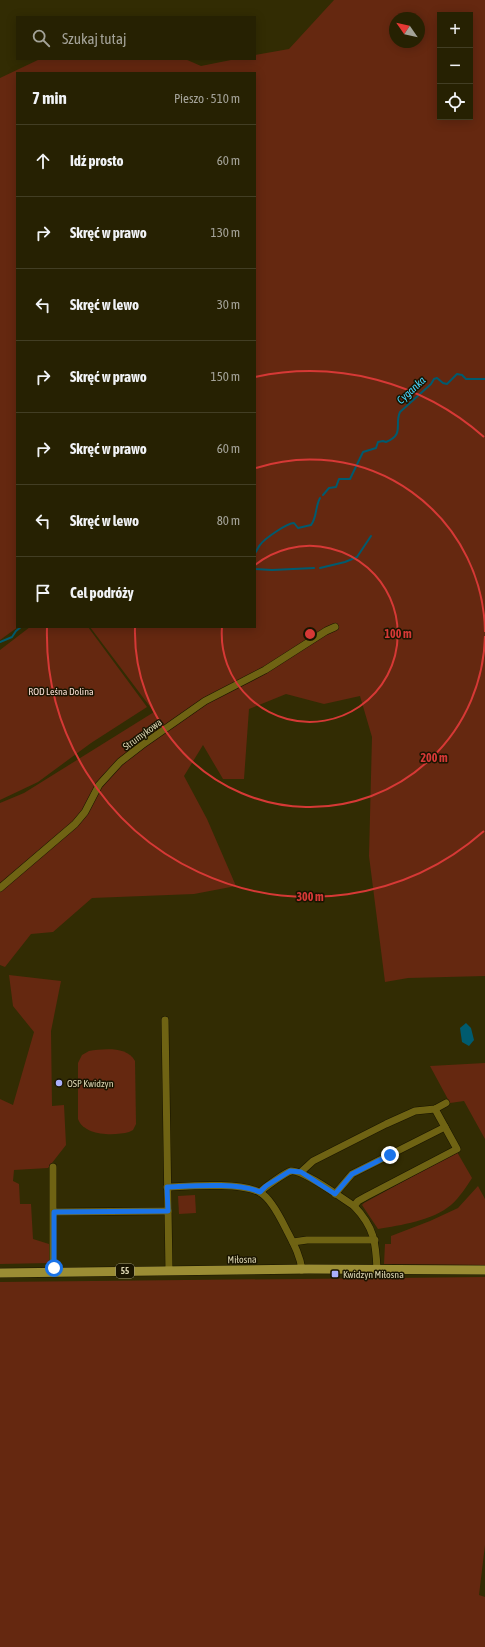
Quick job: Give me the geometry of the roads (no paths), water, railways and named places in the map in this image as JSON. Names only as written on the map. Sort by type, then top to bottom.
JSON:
[{"type":"main road","name":"Miłosna","points":[[0,1273],[485,1270]]},
{"type":"street","name":"Strumykowa","points":[[0,888],[75,824],[85,812],[99,785],[120,762],[205,701],[265,670],[326,631],[335,627]]},
{"type":"street","points":[[165,1020],[167,1187],[170,1271]]},
{"type":"street","points":[[301,1172],[313,1161],[386,1124],[415,1111],[435,1109],[446,1103]]},
{"type":"street","points":[[354,1206],[358,1201],[367,1196],[457,1149],[435,1109]]},
{"type":"street","points":[[335,1194],[352,1174],[445,1127]]},
{"type":"street","points":[[53,1167],[53,1273]]},
{"type":"street","points":[[260,1192],[266,1186],[290,1171],[301,1172],[354,1206],[375,1240],[377,1270]]},
{"type":"street","points":[[167,1187],[223,1186],[253,1189],[260,1192],[277,1212],[293,1242],[302,1270]]},
{"type":"street","points":[[54,1212],[168,1211]]},
{"type":"street","points":[[293,1242],[307,1240],[375,1240]]},
{"type":"water","points":[[466,1023],[471,1028],[474,1040],[469,1046],[462,1042],[460,1028]]},
{"type":"waterway","name":"Cyganka","points":[[323,495],[329,488],[336,487],[339,479],[350,479],[363,452],[376,448],[378,442],[386,442],[395,436],[398,429],[398,417],[400,412],[431,384],[434,379],[437,378],[443,383],[447,384],[457,374],[462,375],[466,379],[485,379]]},
{"type":"waterway","name":"Cyganka","points":[[256,551],[262,542],[286,526],[294,523],[298,528],[311,525],[320,498]]},
{"type":"waterway","points":[[320,568],[345,562],[357,557],[371,536]]},
{"type":"waterway","points":[[256,569],[272,570],[314,568]]},
{"type":"waterway","name":"Cyganka","points":[[0,642],[12,637],[20,628]]},
{"type":"place","name":"OSP Kwidzyn","points":[[59,1083]]},
{"type":"place","name":"Kwidzyn Miłosna","points":[[335,1274]]},
{"type":"park label","name":"ROD Leśna Dolina","points":[[61,691]]}]
